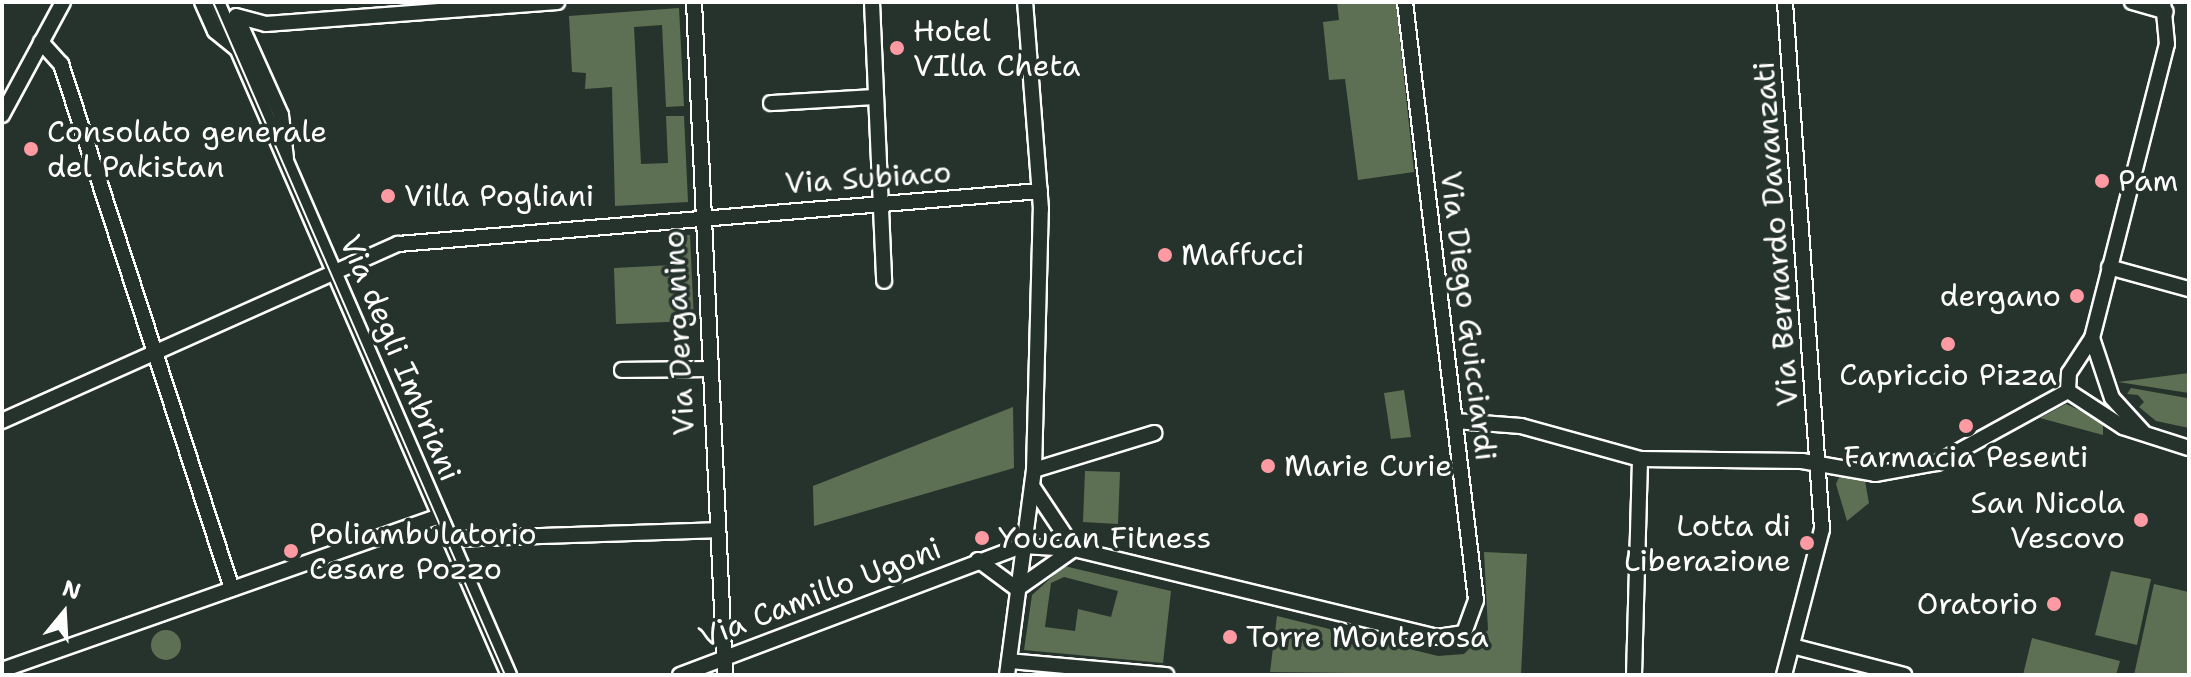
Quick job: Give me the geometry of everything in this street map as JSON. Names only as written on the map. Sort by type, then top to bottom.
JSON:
[{"type":"street","points":[[2,115],[63,2]]},
{"type":"street","name":"Via degli Imbriani","points":[[202,2],[215,31],[238,52]]},
{"type":"street","name":"Via degli Imbriani","points":[[218,2],[510,675]]},
{"type":"street","name":"Via degli Imbriani","points":[[218,2],[236,16],[280,110],[288,166]]},
{"type":"street","points":[[236,16],[266,24],[557,2]]},
{"type":"street","name":"Via Derganino","points":[[694,2],[705,369],[724,668]]},
{"type":"street","points":[[872,2],[884,281]]},
{"type":"street","points":[[1025,2],[1040,191],[1034,470],[1008,668],[1166,675]]},
{"type":"street","name":"Via Diego Guicciardi","points":[[1074,549],[1438,637],[1464,633],[1476,600],[1405,2]]},
{"type":"street","name":"Via Bernardo Davanzati","points":[[1784,675],[1821,553],[1819,463],[1785,2]]},
{"type":"street","points":[[2068,391],[2068,375],[2079,364],[2092,338],[2167,44],[2164,7],[2132,2]]},
{"type":"street","points":[[41,42],[61,64],[232,589]]},
{"type":"street","points":[[771,103],[876,97]]},
{"type":"street","name":"Via Subiaco","points":[[2,421],[334,272],[428,238],[1040,191]]},
{"type":"street","points":[[2109,267],[2189,289]]},
{"type":"street","points":[[2092,338],[2107,390],[2146,434]]},
{"type":"street","points":[[2079,364],[2102,367]]},
{"type":"street","points":[[622,370],[705,369]]},
{"type":"street","points":[[2090,404],[2107,390]]},
{"type":"street","points":[[1455,421],[1521,426],[1640,459],[1819,463],[1875,474],[1937,463],[2068,391]]},
{"type":"street","points":[[2068,391],[2146,434],[2189,448]]},
{"type":"street","points":[[1034,470],[1154,433]]},
{"type":"street","points":[[1634,675],[1640,459]]},
{"type":"street","points":[[1032,486],[1074,549]]},
{"type":"street","points":[[2,670],[440,516]]},
{"type":"street","points":[[450,539],[716,530]]},
{"type":"street","points":[[1022,546],[1074,549]]},
{"type":"street","name":"Via Camillo Ugoni","points":[[680,675],[724,668],[978,560],[1022,546]]},
{"type":"street","points":[[1017,589],[1074,549]]},
{"type":"street","name":"Via Camillo Ugoni","points":[[978,560],[1017,589]]},
{"type":"street","points":[[1792,646],[1904,675]]},
{"type":"green space","points":[[1337,2],[1396,2],[1414,172],[1358,180],[1345,79],[1329,80],[1323,22],[1339,20]]},
{"type":"green space","points":[[679,8],[684,106],[666,107],[662,25],[634,27],[641,164],[668,163],[666,116],[684,116],[688,202],[615,206],[612,87],[585,89],[586,73],[572,72],[569,16]]},
{"type":"green space","points":[[690,235],[694,321],[616,324],[614,268],[673,265],[672,236]]},
{"type":"green space","points":[[2189,373],[2189,393],[2118,382]]},
{"type":"green space","points":[[2131,388],[2187,398],[2189,428],[2156,421],[2139,407],[2144,402],[2138,395],[2127,394]]},
{"type":"green space","points":[[1404,390],[1411,437],[1391,439],[1384,393]]},
{"type":"green space","points":[[2066,404],[2103,421],[2103,435],[2040,418]]},
{"type":"green space","points":[[1013,407],[1014,468],[814,526],[813,486]]},
{"type":"green space","points":[[1085,471],[1120,472],[1118,524],[1083,522]]},
{"type":"green space","points":[[1841,473],[1864,476],[1869,503],[1847,521],[1836,484]]},
{"type":"green space","points":[[1484,552],[1527,554],[1521,675],[1270,672],[1277,616],[1438,656],[1464,654],[1488,630]]},
{"type":"green space","points":[[1064,566],[1171,591],[1163,663],[1024,650],[1032,595]],"holes":[[[1064,577],[1118,591],[1111,617],[1078,609],[1075,631],[1045,627],[1051,583]]]},
{"type":"green space","points":[[2111,571],[2151,579],[2137,645],[2095,635]]},
{"type":"green space","points":[[2154,584],[2189,592],[2189,675],[2134,675]]},
{"type":"green space","points":[[166,630],[177,634],[181,645],[177,656],[166,660],[155,656],[151,645],[155,634]]},
{"type":"green space","points":[[2032,638],[2120,661],[2116,675],[2023,675]]},
{"type":"tram line","points":[[213,2],[505,675]]},
{"type":"place","name":"Hotel VIlla Cheta","points":[[897,48]]},
{"type":"place","name":"Consolato generale del Pakistan","points":[[31,149]]},
{"type":"place","name":"Pam","points":[[2102,181]]},
{"type":"place","name":"Villa Pogliani","points":[[388,196]]},
{"type":"place","name":"Maffucci","points":[[1165,255]]},
{"type":"place","name":"dergano","points":[[2077,296]]},
{"type":"place","name":"Capriccio Pizza","points":[[1948,344]]},
{"type":"place","name":"Farmacia Pesenti","points":[[1966,426]]},
{"type":"place","name":"Marie Curie","points":[[1268,466]]},
{"type":"place","name":"San Nicola Vescovo","points":[[2141,520]]},
{"type":"place","name":"Youcan Fitness","points":[[982,538]]},
{"type":"place","name":"Lotta di Liberazione","points":[[1807,543]]},
{"type":"place","name":"Poliambulatorio Cesare Pozzo","points":[[291,551]]},
{"type":"place","name":"Oratorio","points":[[2054,604]]},
{"type":"place","name":"Torre Monterosa","points":[[1230,637]]}]
